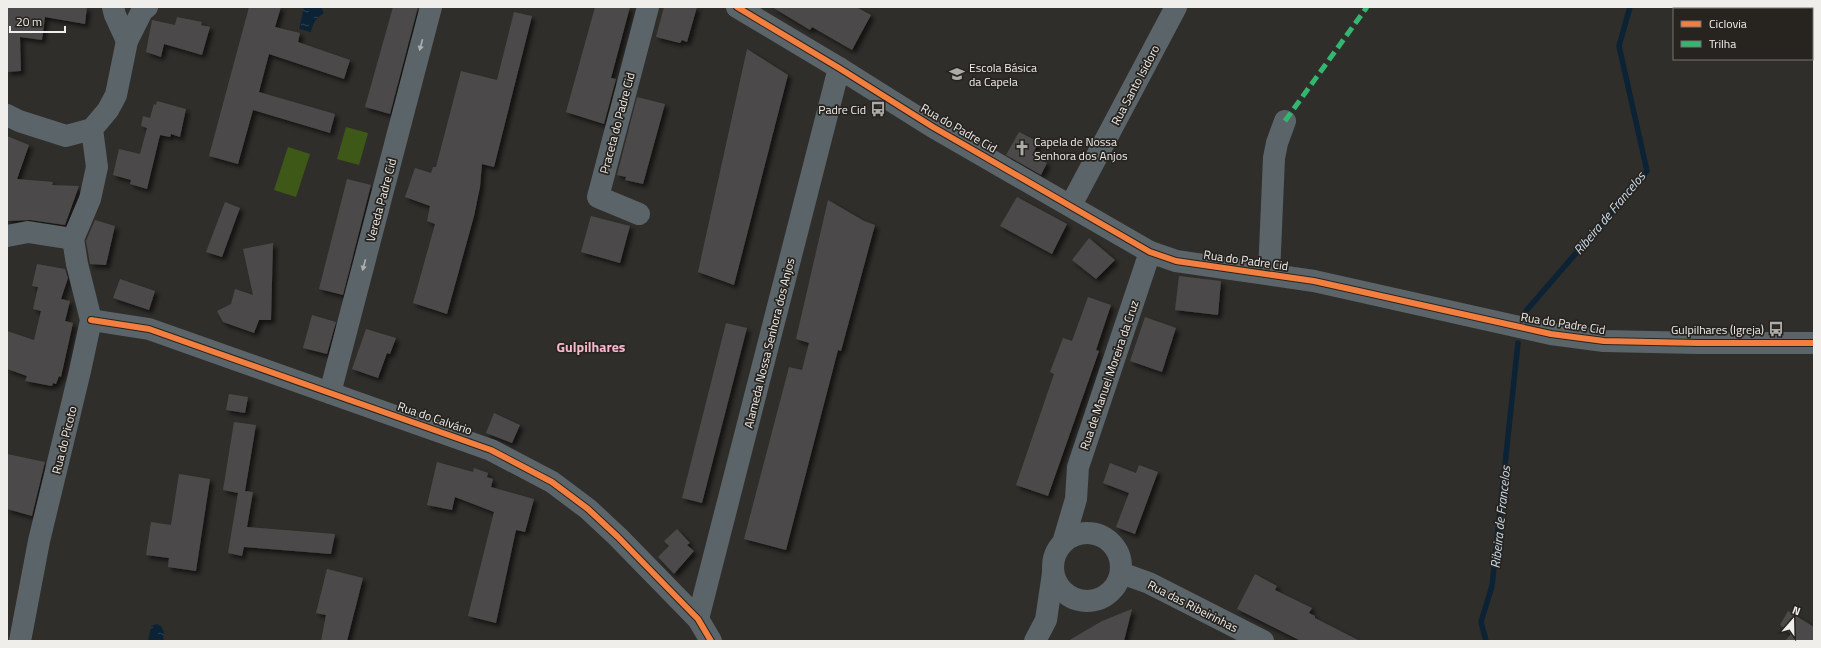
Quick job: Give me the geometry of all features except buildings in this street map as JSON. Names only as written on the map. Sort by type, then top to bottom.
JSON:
[{"type":"street","points":[[113,7],[127,41]]},
{"type":"street","points":[[7,115],[19,122],[66,136],[92,129],[108,110],[116,95],[127,41],[142,11],[147,7]]},
{"type":"street","name":"Vereda Padre Cid","points":[[330,393],[431,7]]},
{"type":"street","name":"Praceta do Padre Cid","points":[[639,214],[598,197],[648,7]]},
{"type":"street","name":"Rua do Padre Cid","points":[[737,7],[839,68],[933,127],[1071,205],[1150,252],[1176,261],[1314,281],[1551,334],[1596,340],[1698,343],[1814,343]]},
{"type":"street","name":"Rua Santo Isidoro","points":[[1071,205],[1176,7]]},
{"type":"street","name":"Alameda Nossa Senhora dos Anjos","points":[[698,619],[839,68]]},
{"type":"street","points":[[1268,274],[1274,158],[1277,143],[1285,120]]},
{"type":"street","points":[[7,236],[28,232],[73,239],[90,199],[96,166],[92,129]]},
{"type":"street","name":"Rua do Picoto","points":[[20,641],[39,541],[79,378],[91,320],[77,264],[73,239]]},
{"type":"street","name":"Rua de Manuel Moreira da Cruz","points":[[1063,543],[1076,500],[1078,467],[1150,252]]},
{"type":"street","name":"Rua do Calvário","points":[[91,320],[149,329],[491,450],[552,482],[588,509],[618,537],[698,619],[711,641]]},
{"type":"street","points":[[1076,500],[1103,537]]},
{"type":"street","points":[[1035,641],[1046,620],[1053,562],[1056,552],[1063,543],[1072,537],[1082,534],[1092,534],[1103,537],[1112,543],[1118,552],[1121,562],[1121,573],[1115,587],[1103,598],[1092,601],[1082,601],[1072,598],[1056,583],[1053,572]]},
{"type":"street","name":"Rua das Ribeirinhas","points":[[1121,573],[1148,583],[1263,641]]},
{"type":"street","points":[[1046,620],[1082,601]]},
{"type":"green space","points":[[346,127],[368,133],[359,165],[337,159]]},
{"type":"green space","points":[[288,147],[310,154],[296,197],[274,190]]},
{"type":"water","points":[[304,7],[321,7],[324,13],[315,21],[311,32],[299,29]]},
{"type":"water","points":[[157,624],[161,626],[164,632],[163,638],[165,641],[148,641],[151,626]]},
{"type":"waterway","name":"Ribeira de Francelos","points":[[1526,311],[1647,171],[1619,46],[1630,7]]},
{"type":"waterway","name":"Ribeira de Francelos","points":[[1486,641],[1481,622],[1492,586],[1518,343]]},
{"type":"marked path","points":[[1285,121],[1367,7]]},
{"type":"cycle path","points":[[737,7],[839,68],[933,127],[1150,252],[1176,261],[1314,281],[1551,334],[1604,341],[1814,343]]},
{"type":"cycle path","points":[[91,320],[149,329],[491,450],[552,482],[588,509],[618,537],[698,619],[711,641]]},
{"type":"place","name":"Escola Básica da Capela","points":[[957,74]]},
{"type":"place","name":"Padre Cid","points":[[878,109]]},
{"type":"place","name":"Capela de Nossa Senhora dos Anjos","points":[[1022,148]]},
{"type":"place","name":"Gulpilhares (Igreja)","points":[[1776,329]]},
{"type":"district","name":"Gulpilhares","points":[[591,346]]}]
